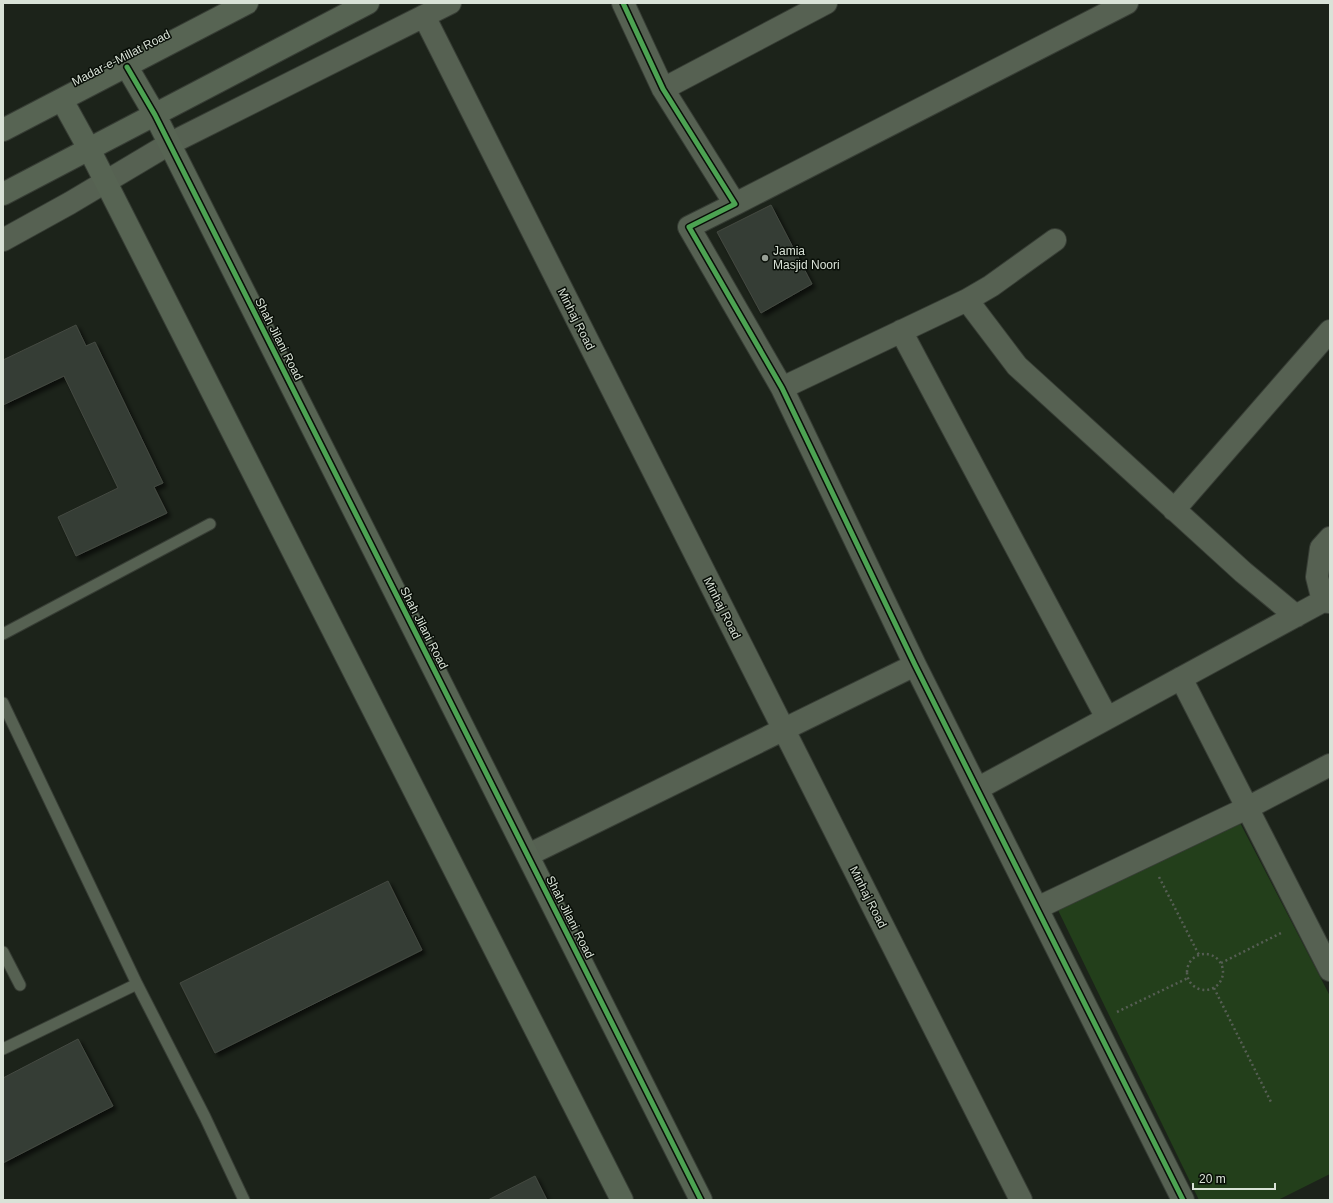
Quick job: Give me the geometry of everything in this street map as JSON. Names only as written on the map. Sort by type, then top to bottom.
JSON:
[{"type":"street","name":"Madar-e-Millat Road","points":[[3,130],[127,67],[247,3]]},
{"type":"street","points":[[3,194],[368,3]]},
{"type":"street","points":[[3,240],[70,203],[170,144],[450,3]]},
{"type":"street","points":[[623,3],[663,88],[735,204]]},
{"type":"street","points":[[663,88],[826,3]]},
{"type":"street","points":[[1128,3],[689,227],[782,388],[915,665],[1183,1200]]},
{"type":"street","name":"Minhaj Road","points":[[424,16],[1021,1200]]},
{"type":"street","name":"Shah Jilani Road","points":[[127,67],[170,144],[701,1200]]},
{"type":"street","points":[[62,100],[105,181],[622,1200]]},
{"type":"street","points":[[782,388],[967,300],[991,286],[1055,240]]},
{"type":"street","points":[[967,300],[1017,366],[1242,572],[1296,616]]},
{"type":"street","points":[[901,331],[1107,718]]},
{"type":"street","points":[[1174,510],[1330,331]]},
{"type":"street","points":[[977,789],[1296,616],[1326,602],[1317,577],[1321,548],[1330,538]]},
{"type":"street","points":[[528,855],[915,665]]},
{"type":"street","points":[[1181,678],[1330,970]]},
{"type":"street","points":[[1038,908],[1247,808],[1330,765]]},
{"type":"lane","points":[[3,634],[210,524]]},
{"type":"lane","points":[[3,703],[137,984],[205,1117],[244,1200]]},
{"type":"lane","points":[[3,952],[20,985]]},
{"type":"lane","points":[[3,1049],[137,984]]},
{"type":"path","points":[[1157,873],[1199,955]]},
{"type":"path","points":[[1221,963],[1305,921]]},
{"type":"path","points":[[1205,954],[1217,958],[1223,969],[1221,981],[1214,988],[1206,991],[1195,987],[1188,978],[1187,967],[1189,962],[1199,955],[1205,954]]},
{"type":"path","points":[[1117,1012],[1188,978]]},
{"type":"path","points":[[1214,988],[1272,1104]]},
{"type":"green space","points":[[1237,817],[1330,996],[1330,1174],[1278,1200],[1199,1200],[1056,906]]},
{"type":"building","name":"Jamia Masjid Noori","points":[[771,205],[812,284],[761,313],[717,232]]},
{"type":"building","points":[[76,325],[86,346],[95,342],[163,483],[154,487],[167,513],[76,556],[58,517],[118,488],[64,376],[3,405],[3,360]]},
{"type":"building","points":[[388,881],[422,950],[215,1053],[180,983]]},
{"type":"building","points":[[78,1039],[113,1106],[3,1163],[3,1078]]},
{"type":"building","points":[[535,1176],[547,1200],[488,1200]]},
{"type":"cycle path","points":[[623,3],[663,89],[735,204],[689,227],[782,388],[915,665],[1183,1200]]},
{"type":"cycle path","points":[[127,67],[155,115],[701,1200]]},
{"type":"place","name":"Jamia Masjid Noori","points":[[765,258]]}]
